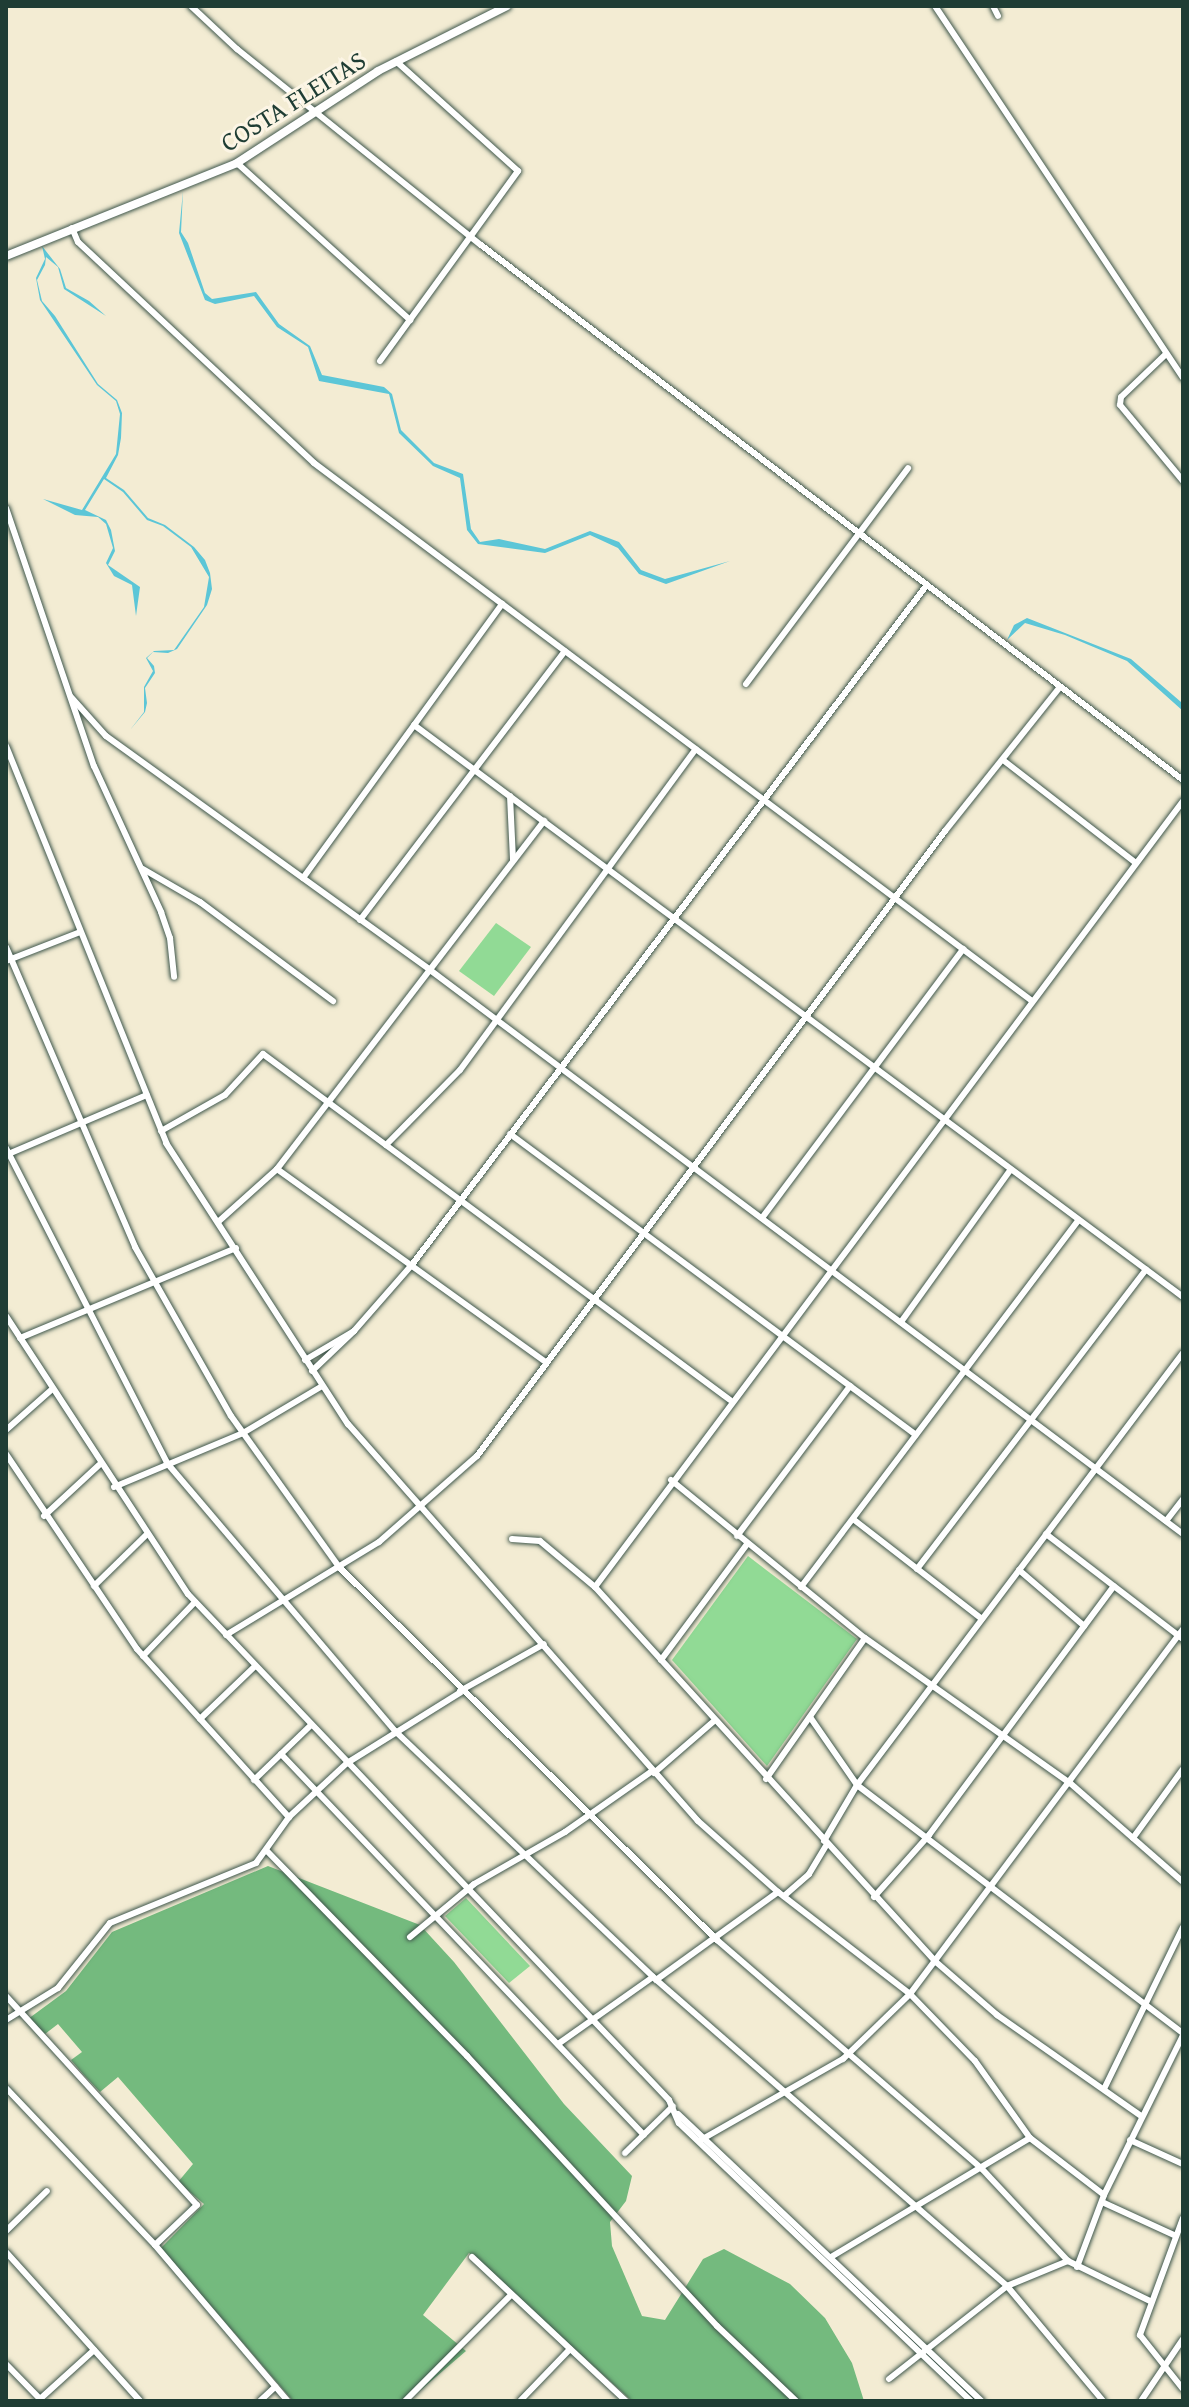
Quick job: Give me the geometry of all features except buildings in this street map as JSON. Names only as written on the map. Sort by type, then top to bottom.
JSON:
[{"type":"main road","name":"COSTA FLEITAS","points":[[6,256],[237,163],[396,61],[507,6]]},
{"type":"street","points":[[191,6],[470,237],[1183,780]]},
{"type":"street","points":[[935,6],[1183,378]]},
{"type":"street","points":[[993,6],[998,16]]},
{"type":"street","points":[[380,361],[518,171],[396,61]]},
{"type":"street","points":[[237,163],[410,320]]},
{"type":"street","points":[[72,228],[78,242],[314,463],[1032,1001]]},
{"type":"street","points":[[1166,354],[1121,397],[1120,405],[1183,481]]},
{"type":"street","points":[[746,684],[908,468]]},
{"type":"street","points":[[6,508],[94,766],[170,938],[174,977]]},
{"type":"street","points":[[312,1371],[354,1331],[411,1266],[926,586]]},
{"type":"street","points":[[303,878],[502,604]]},
{"type":"street","points":[[360,920],[565,651]]},
{"type":"street","points":[[226,1635],[339,1567],[420,1508],[477,1456],[895,899],[1060,687]]},
{"type":"street","points":[[71,697],[106,736],[430,970],[1183,1534]]},
{"type":"street","points":[[414,725],[1183,1297]]},
{"type":"street","points":[[6,746],[161,1131],[322,1386],[420,1508],[698,1821],[781,1894],[910,1994],[975,2061],[1030,2138],[1103,2199],[1176,2236]]},
{"type":"street","points":[[386,1145],[460,1070],[696,749]]},
{"type":"street","points":[[1003,760],[1136,863]]},
{"type":"street","points":[[510,796],[513,860]]},
{"type":"street","points":[[595,1587],[730,1400],[1183,801]]},
{"type":"street","points":[[218,1222],[277,1169],[544,821]]},
{"type":"street","points":[[141,867],[200,902],[333,1001]]},
{"type":"street","points":[[8,960],[80,932]]},
{"type":"street","points":[[6,947],[8,960],[155,1281],[243,1433],[339,1567],[460,1692],[717,1940],[982,2169],[1068,2261],[1152,2302]]},
{"type":"street","points":[[762,1218],[963,949]]},
{"type":"street","points":[[161,1131],[225,1095],[263,1054],[730,1400]]},
{"type":"street","points":[[147,1095],[7,1152],[167,1463],[395,1731],[522,1857],[655,1978],[1007,2286],[1103,2401]]},
{"type":"street","points":[[510,1134],[916,1435]]},
{"type":"street","points":[[277,1169],[546,1362]]},
{"type":"street","points":[[901,1322],[1011,1169]]},
{"type":"street","points":[[801,1587],[1079,1220]]},
{"type":"street","points":[[20,1338],[236,1248]]},
{"type":"street","points":[[917,1569],[1029,1418],[1146,1269]]},
{"type":"street","points":[[7,1318],[99,1465],[195,1602],[702,2139],[826,2261],[982,2401]]},
{"type":"street","points":[[305,1360],[354,1331]]},
{"type":"street","points":[[558,2044],[591,2019],[717,1940],[809,1874],[857,1785],[1183,1353]]},
{"type":"street","points":[[114,1487],[243,1433],[322,1386]]},
{"type":"street","points":[[737,1536],[850,1386]]},
{"type":"street","points":[[6,1430],[51,1390]]},
{"type":"street","points":[[6,1454],[44,1516],[143,1656],[289,1817]]},
{"type":"street","points":[[44,1516],[99,1465]]},
{"type":"street","points":[[671,1480],[865,1638],[1001,1738],[1070,1783],[1183,1882]]},
{"type":"street","points":[[1166,1521],[1183,1499]]},
{"type":"street","points":[[853,1519],[982,1619]]},
{"type":"street","points":[[702,2139],[848,2054],[910,1994],[995,1886],[1181,1634],[1046,1534]]},
{"type":"street","points":[[94,1586],[146,1535]]},
{"type":"street","points":[[512,1539],[540,1541],[595,1587],[766,1779],[936,1962],[997,2015],[1141,2116]]},
{"type":"street","points":[[661,1660],[747,1544]]},
{"type":"street","points":[[1019,1570],[1084,1626]]},
{"type":"street","points":[[874,1897],[929,1835],[1114,1586]]},
{"type":"street","points":[[143,1656],[195,1602]]},
{"type":"street","points":[[766,1779],[865,1638]]},
{"type":"street","points":[[6,2020],[18,2009],[58,1988],[110,1923],[252,1866],[289,1817],[347,1763],[395,1731],[544,1644]]},
{"type":"street","points":[[200,1719],[255,1666]]},
{"type":"street","points":[[810,1717],[857,1785],[929,1835],[1183,2034],[1103,2199],[1077,2267]]},
{"type":"street","points":[[410,1937],[467,1891],[653,1772],[714,1721]]},
{"type":"street","points":[[254,1780],[311,1725]]},
{"type":"street","points":[[281,1754],[644,2135]]},
{"type":"street","points":[[1133,1838],[1183,1769]]},
{"type":"street","points":[[266,1850],[467,2056],[717,2326],[796,2401]]},
{"type":"street","points":[[1104,2089],[1183,1927]]},
{"type":"street","points":[[6,1996],[197,2205],[155,2245]]},
{"type":"street","points":[[6,2088],[155,2245],[288,2401]]},
{"type":"street","points":[[625,2153],[673,2106]]},
{"type":"street","points":[[826,2261],[915,2204],[982,2169],[1030,2138]]},
{"type":"street","points":[[702,2139],[833,2256],[971,2401]]},
{"type":"street","points":[[1130,2140],[1183,2164]]},
{"type":"street","points":[[6,2231],[47,2191]]},
{"type":"street","points":[[1183,2218],[1140,2335],[1183,2389]]},
{"type":"street","points":[[6,2252],[140,2401]]},
{"type":"street","points":[[472,2257],[626,2401]]},
{"type":"street","points":[[889,2379],[923,2349],[1007,2286],[1068,2261]]},
{"type":"street","points":[[405,2401],[511,2295]]},
{"type":"street","points":[[1141,2401],[1168,2367],[1183,2339]]},
{"type":"street","points":[[520,2401],[570,2349]]},
{"type":"street","points":[[6,2364],[41,2400],[94,2350]]},
{"type":"street","points":[[260,2401],[275,2387]]},
{"type":"green space","points":[[496,923],[531,947],[494,996],[459,971]]},
{"type":"green space","points":[[748,1556],[857,1639],[767,1766],[672,1660]]},
{"type":"green space","points":[[268,1866],[420,1925],[454,1962],[564,2104],[632,2176],[626,2201],[610,2222],[612,2246],[642,2316],[665,2320],[703,2259],[724,2249],[790,2284],[825,2318],[852,2363],[864,2401],[632,2401],[469,2253],[423,2315],[466,2351],[408,2401],[293,2401],[161,2248],[204,2204],[178,2182],[193,2164],[118,2077],[100,2092],[71,2060],[82,2052],[58,2024],[45,2034],[28,2019],[66,1991],[112,1932]]},
{"type":"green space","points":[[466,1898],[530,1966],[509,1983],[445,1916]]},
{"type":"water","points":[[183,191],[181,232],[188,243],[205,293],[212,299],[256,292],[279,324],[310,346],[322,375],[384,387],[392,394],[401,430],[434,463],[463,474],[471,529],[480,542],[499,539],[545,549],[590,531],[619,542],[641,570],[665,579],[730,561],[666,584],[639,574],[618,548],[590,535],[545,553],[478,544],[467,530],[460,478],[433,466],[399,433],[389,394],[319,381],[308,347],[277,327],[254,296],[215,304],[205,300],[179,233]]},
{"type":"water","points":[[42,246],[60,269],[66,288],[89,301],[106,316],[64,289],[58,267],[46,257],[37,280],[42,301],[98,384],[117,400],[122,413],[118,455],[106,478],[124,490],[148,518],[165,525],[194,547],[205,560],[210,573],[212,589],[207,605],[177,649],[168,653],[153,652],[147,658],[154,666],[155,673],[145,688],[145,712],[130,730],[144,712],[144,687],[153,671],[146,658],[154,651],[174,650],[204,607],[209,577],[191,547],[163,526],[147,520],[123,492],[104,479],[85,510],[106,520],[111,530],[115,551],[108,565],[140,587],[136,616],[132,585],[114,576],[106,563],[113,548],[106,524],[98,517],[75,515],[43,499],[82,510],[116,454],[120,414],[116,401],[97,385],[40,300],[36,278],[45,259]]},
{"type":"water","points":[[1027,618],[1131,659],[1181,702],[1183,711],[1127,661],[1065,635],[1025,623],[1007,640],[1014,625]]}]
